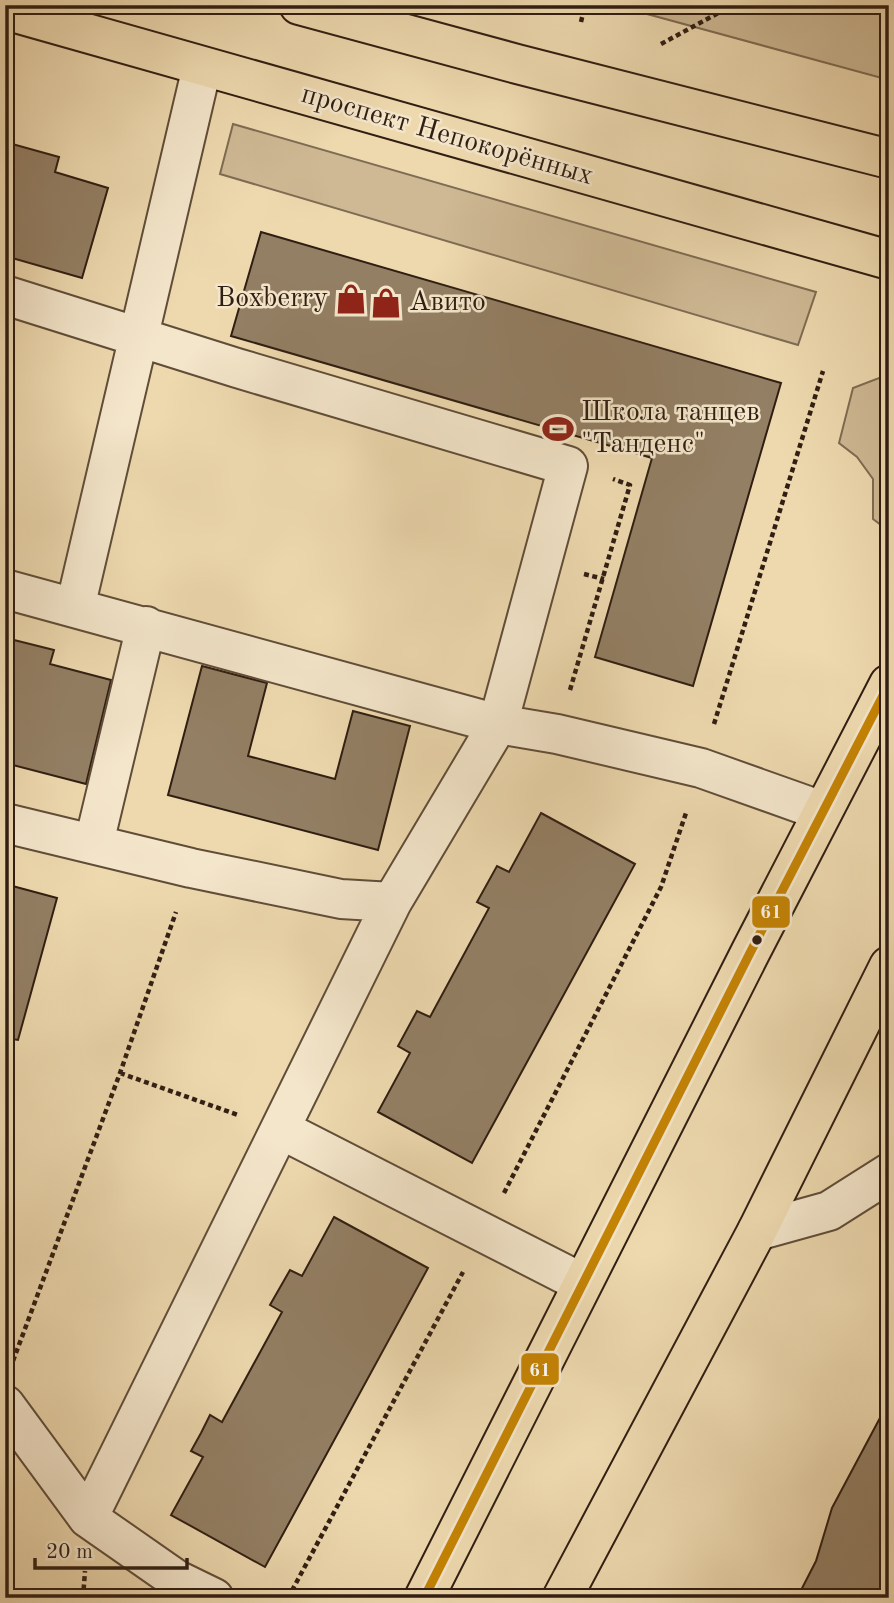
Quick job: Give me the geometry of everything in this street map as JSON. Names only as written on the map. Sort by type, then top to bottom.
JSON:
[{"type":"main road","points":[[299,5],[889,159]]},
{"type":"main road","name":"проспект Непокорённых","points":[[5,9],[889,260]]},
{"type":"main road","points":[[424,1598],[822,811],[889,684]]},
{"type":"main road","points":[[562,1598],[757,1231],[889,965]]},
{"type":"main road","points":[[402,1598],[453,1540]]},
{"type":"lane","points":[[75,608],[202,66]]},
{"type":"lane","points":[[5,295],[237,368],[568,466],[498,724],[393,902],[88,1518]]},
{"type":"lane","points":[[5,589],[498,724],[557,734],[701,768],[822,811]]},
{"type":"lane","points":[[94,843],[146,626]]},
{"type":"lane","points":[[5,823],[191,868],[341,899],[393,902]]},
{"type":"lane","points":[[280,1129],[582,1283]]},
{"type":"lane","points":[[757,1231],[829,1211],[889,1173]]},
{"type":"lane","points":[[8,1387],[88,1518],[170,1589],[214,1598]]},
{"type":"path","points":[[581,22],[585,5]]},
{"type":"path","points":[[661,44],[733,5]]},
{"type":"path","points":[[881,101],[889,93]]},
{"type":"path","points":[[288,1598],[484,1233],[662,887],[823,371]]},
{"type":"path","points":[[557,734],[630,485],[568,466]]},
{"type":"path","points":[[8,1387],[191,868]]},
{"type":"path","points":[[120,1073],[280,1129]]},
{"type":"shaded area","points":[[614,5],[889,5],[889,80]]},
{"type":"shaded area","points":[[233,124],[816,292],[798,345],[220,174]]},
{"type":"shaded area","points":[[879,378],[889,381],[889,526],[881,525],[873,519],[873,479],[857,457],[839,443],[853,388]]},
{"type":"building","points":[[5,142],[59,157],[55,172],[108,188],[82,278],[5,256]]},
{"type":"building","points":[[261,232],[781,383],[693,686],[595,657],[652,458],[231,336]]},
{"type":"building","points":[[14,640],[54,650],[50,664],[111,680],[86,784],[5,763],[5,652],[11,654]]},
{"type":"building","points":[[202,666],[267,683],[248,756],[335,779],[353,711],[410,726],[378,850],[168,795]]},
{"type":"building","points":[[541,813],[635,864],[472,1163],[378,1112],[410,1053],[398,1046],[417,1011],[430,1017],[489,908],[477,902],[497,866],[509,872]]},
{"type":"building","points":[[5,884],[57,898],[18,1040],[5,1038]]},
{"type":"building","points":[[334,1217],[428,1268],[265,1567],[171,1515],[203,1457],[191,1451],[210,1415],[222,1422],[282,1312],[270,1305],[290,1270],[302,1276]]},
{"type":"building","points":[[889,1401],[889,1598],[797,1598],[816,1561],[832,1508]]},
{"type":"transit line","name":"61","points":[[424,1598],[889,684]]},
{"type":"place","name":"Boxberry","points":[[351,299]]},
{"type":"place","name":"Авито","points":[[386,303]]},
{"type":"place","name":"Школа танцев \"Танденс\"","points":[[558,429]]}]
